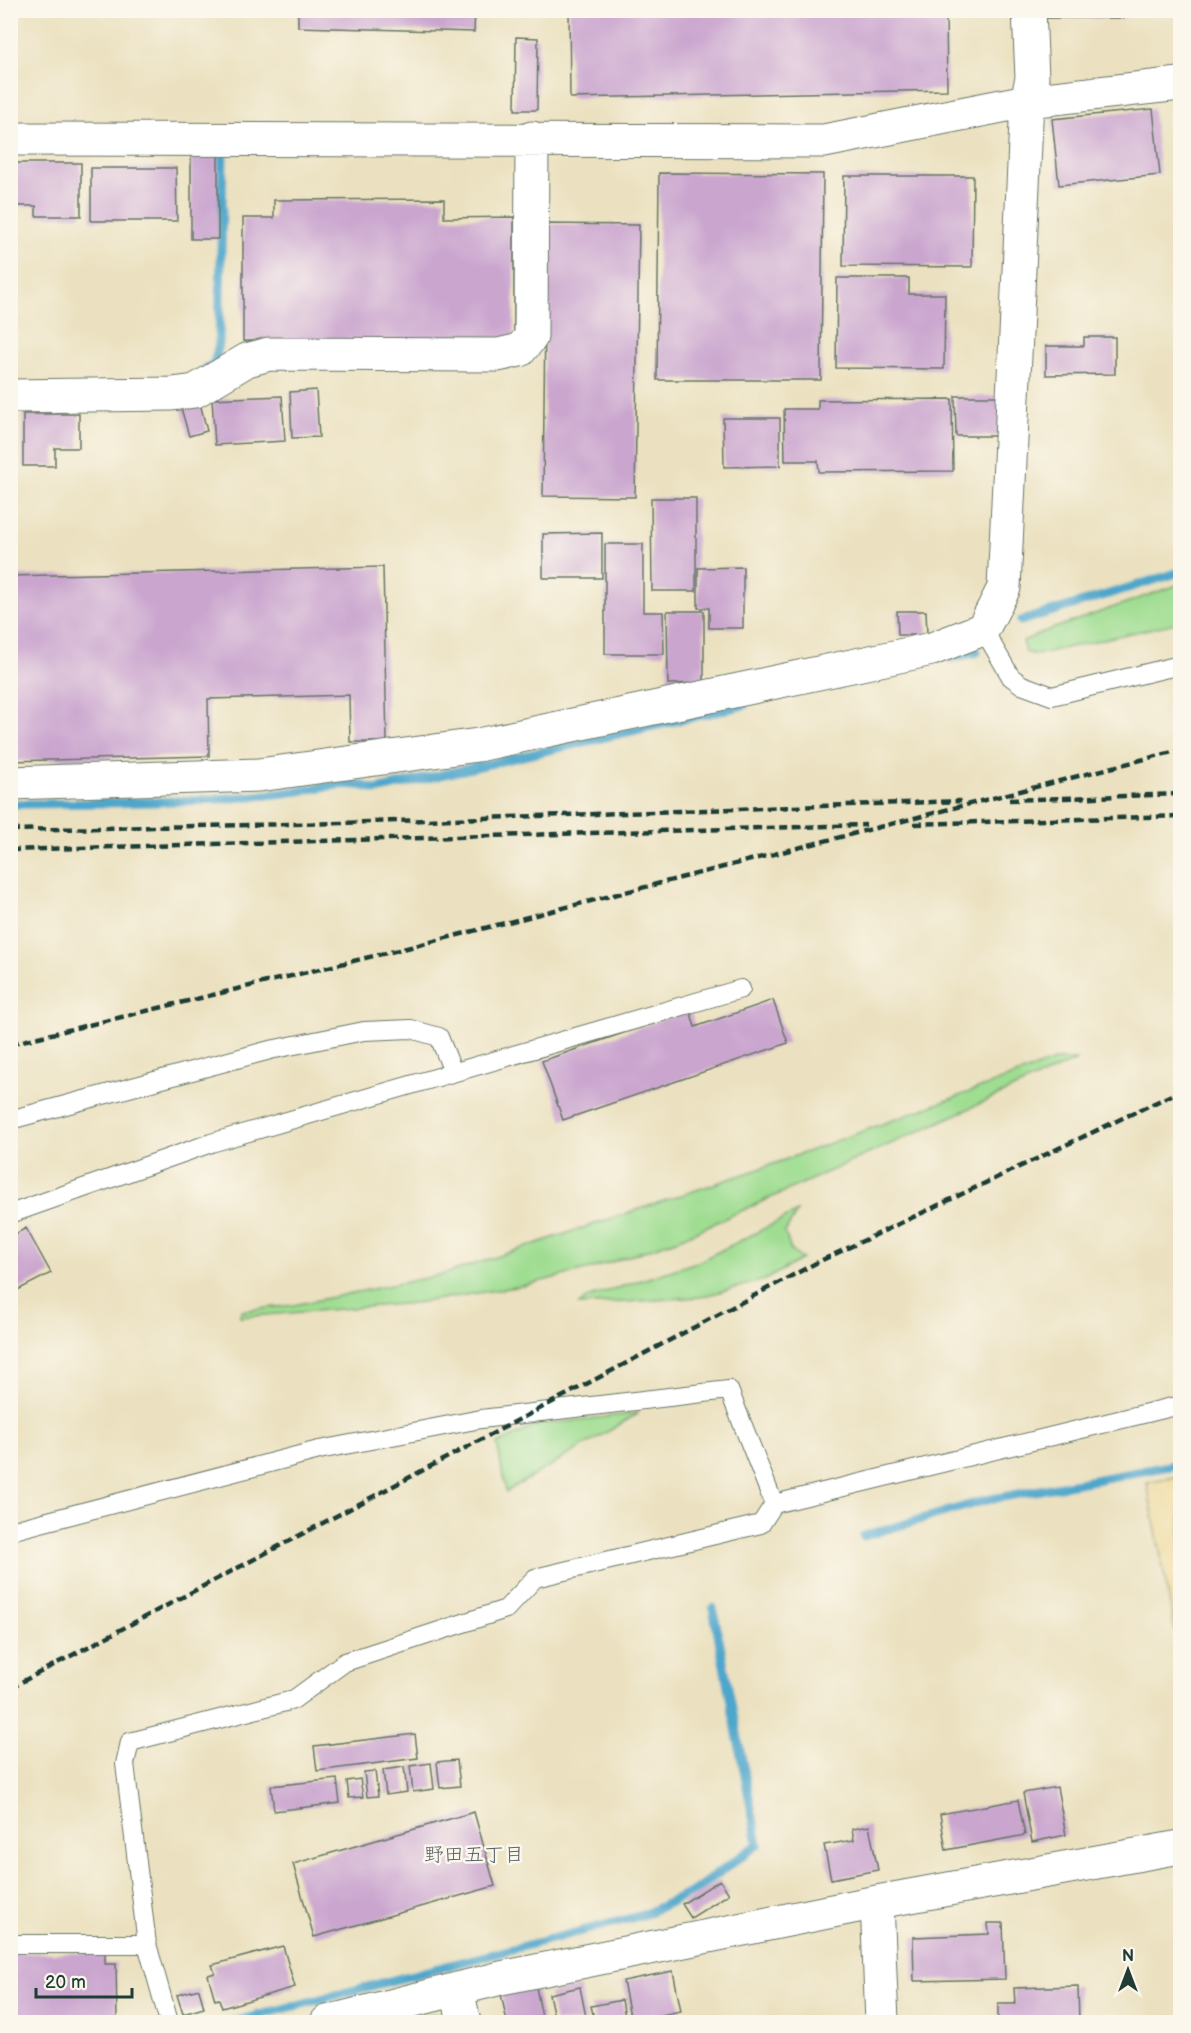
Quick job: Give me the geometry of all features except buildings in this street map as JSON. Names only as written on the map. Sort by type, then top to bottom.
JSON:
[{"type":"street","points":[[10,783],[259,775],[478,746],[932,649],[983,629],[1004,588],[1027,100],[1032,78],[1029,10]]},
{"type":"street","points":[[10,139],[532,138],[824,141],[1027,100],[1180,84]]},
{"type":"street","points":[[10,396],[172,394],[195,391],[247,360],[269,354],[498,355],[520,350],[531,337],[532,138]]},
{"type":"street","points":[[327,2022],[501,1978],[877,1902],[1180,1846]]},
{"type":"street","points":[[877,1902],[882,2022]]},
{"type":"street","points":[[457,1989],[464,2022]]},
{"type":"lane","points":[[983,629],[1011,677],[1022,685],[1052,696],[1180,665]]},
{"type":"lane","points":[[10,1214],[211,1143],[451,1064],[741,989]]},
{"type":"lane","points":[[10,1120],[270,1050],[364,1031],[411,1029],[439,1037],[451,1064]]},
{"type":"lane","points":[[10,1531],[319,1450],[481,1419],[729,1390],[774,1504]]},
{"type":"lane","points":[[169,2022],[147,1944],[125,1764],[130,1742],[293,1700],[345,1662],[506,1609],[535,1578],[761,1524],[774,1504],[1180,1405]]},
{"type":"lane","points":[[10,1944],[147,1944]]},
{"type":"green space","points":[[1180,584],[1180,622],[1035,655],[1025,652],[1023,641],[1043,632]]},
{"type":"green space","points":[[1057,1060],[1077,1060],[679,1239],[594,1268],[522,1286],[415,1303],[240,1317],[241,1311],[294,1305],[445,1274],[765,1167]]},
{"type":"green space","points":[[797,1212],[785,1232],[791,1251],[802,1259],[765,1280],[700,1297],[579,1305],[587,1298],[700,1261]]},
{"type":"green space","points":[[639,1413],[506,1492],[497,1444],[537,1425]]},
{"type":"green space","points":[[436,2013],[452,2022],[401,2022]]},
{"type":"sand","points":[[1180,1476],[1180,1658],[1147,1483]]},
{"type":"waterway","points":[[206,368],[214,364],[219,344],[223,157]]},
{"type":"waterway","points":[[1021,621],[1180,572]]},
{"type":"waterway","points":[[951,658],[977,652]]},
{"type":"waterway","points":[[10,804],[191,801],[348,784],[376,790],[744,705]]},
{"type":"waterway","points":[[864,1536],[986,1500],[1180,1464]]},
{"type":"waterway","points":[[233,2022],[643,1915],[694,1891],[758,1844],[713,1608]]},
{"type":"railway","points":[[10,1044],[411,947],[1180,750]]},
{"type":"railway","points":[[1009,800],[1180,794]]},
{"type":"railway","points":[[10,830],[341,823],[961,801]]},
{"type":"railway","points":[[914,824],[1180,816]]},
{"type":"railway","points":[[10,850],[866,825]]},
{"type":"railway","points":[[10,1688],[816,1263],[1180,1091]]},
{"type":"district","name":"野田五丁目","points":[[474,1854]]}]
